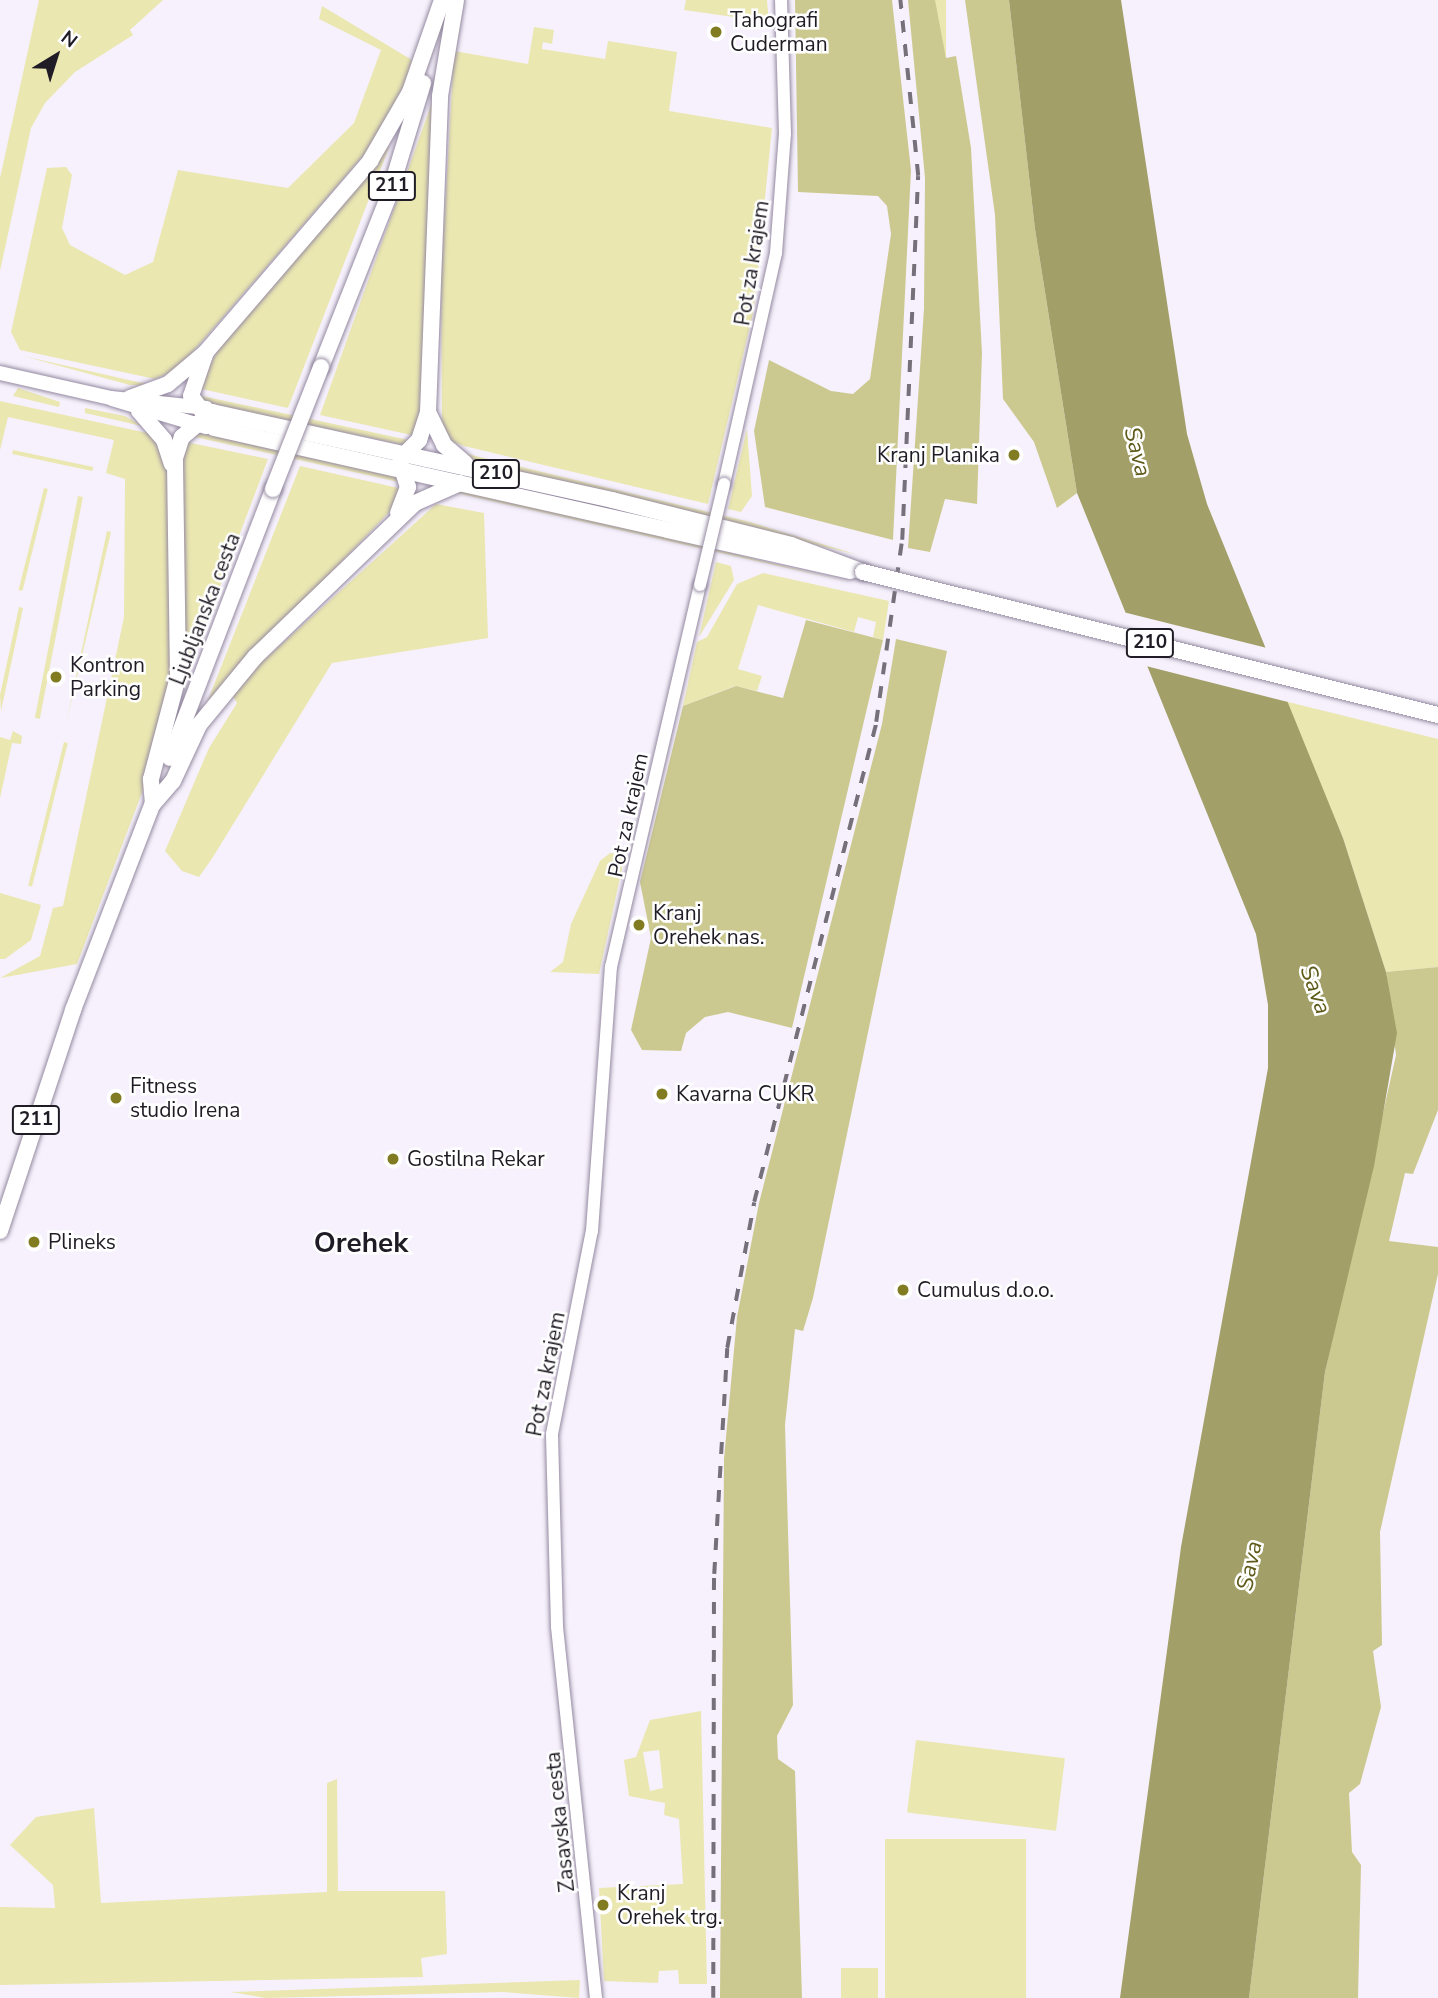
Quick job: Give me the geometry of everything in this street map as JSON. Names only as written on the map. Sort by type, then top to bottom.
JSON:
[{"type":"main road","name":"211","points":[[174,472],[164,440],[135,404],[168,384],[206,352],[383,142],[410,92],[443,0]]},
{"type":"main road","name":"Ljubljanska cesta","points":[[0,1231],[73,1010],[389,195],[443,0]]},
{"type":"main road","name":"211","points":[[388,527],[407,494],[403,461],[428,412],[440,96],[456,0]]},
{"type":"main road","name":"211","points":[[153,804],[152,779],[178,677],[174,472],[177,448],[197,415],[192,385],[206,352]]},
{"type":"main road","points":[[0,373],[135,404],[197,415]]},
{"type":"main road","name":"210","points":[[197,415],[218,411],[381,447],[403,461],[461,482],[804,565],[863,572]]},
{"type":"main road","name":"211","points":[[428,412],[444,445],[471,468]]},
{"type":"main road","name":"210","points":[[197,415],[214,428],[377,464],[403,461],[471,468],[791,545],[863,572],[1438,715]]},
{"type":"main road","name":"211","points":[[153,804],[230,683],[388,527],[426,496],[461,482]]},
{"type":"street","name":"Pot za krajem","points":[[559,1643],[551,1446],[592,1231],[604,1010],[776,253],[785,134],[781,0]]},
{"type":"street","name":"Zasavska cesta","points":[[559,1643],[596,1998]]},
{"type":"shaded area","points":[[39,0],[163,0],[130,30],[133,35],[75,72],[45,103],[31,128],[0,271],[0,178]]},
{"type":"shaded area","points":[[686,0],[767,0],[769,22],[684,10]]},
{"type":"shaded area","points":[[795,0],[892,0],[911,170],[893,540],[765,507],[754,431],[769,360],[831,391],[853,394],[870,379],[891,234],[887,206],[878,196],[798,192]]},
{"type":"shaded area","points":[[908,0],[935,0],[946,58],[956,56],[971,148],[982,353],[977,504],[945,499],[930,552],[908,548],[924,308],[925,178]]},
{"type":"shaded area","points":[[935,0],[946,0],[946,59],[935,59]]},
{"type":"shaded area","points":[[965,0],[1009,0],[1035,229],[1077,493],[1057,508],[1034,442],[1003,399],[995,215]]},
{"type":"shaded area","points":[[322,6],[412,60],[404,85],[375,142],[178,369],[155,379],[20,350],[11,332],[47,168],[66,167],[72,175],[62,228],[70,245],[125,275],[153,262],[178,170],[288,188],[354,123],[381,50],[319,19]]},
{"type":"shaded area","points":[[534,27],[554,30],[552,44],[543,42],[542,49],[605,59],[608,41],[677,52],[669,111],[772,128],[754,309],[708,504],[464,446],[450,441],[442,427],[441,279],[454,51],[528,64]]},
{"type":"shaded area","points":[[435,94],[420,423],[416,436],[320,415]]},
{"type":"shaded area","points":[[390,145],[288,408],[197,388],[222,343]]},
{"type":"shaded area","points":[[23,356],[151,385],[130,385]]},
{"type":"shaded area","points":[[18,388],[60,402],[59,407],[13,396]]},
{"type":"shaded area","points":[[197,395],[412,441],[411,447],[196,401]]},
{"type":"shaded area","points":[[0,401],[152,434],[169,476],[174,662],[151,769],[77,964],[0,978],[40,956],[53,908],[63,906],[124,617],[125,479],[106,473],[114,440],[8,417],[0,450]]},
{"type":"shaded area","points":[[85,408],[125,416],[142,426],[85,413]]},
{"type":"shaded area","points":[[747,429],[752,496],[741,512],[728,509]]},
{"type":"shaded area","points":[[194,431],[402,476],[403,483],[190,436]]},
{"type":"shaded area","points":[[186,442],[268,459],[183,685],[182,454]]},
{"type":"shaded area","points":[[13,450],[93,467],[92,471],[12,454]]},
{"type":"shaded area","points":[[459,452],[750,522],[858,555],[475,461]]},
{"type":"shaded area","points":[[428,464],[748,540],[428,468]]},
{"type":"shaded area","points":[[300,466],[403,489],[401,500],[208,700]]},
{"type":"shaded area","points":[[44,488],[48,489],[22,591],[19,590]]},
{"type":"shaded area","points":[[464,491],[607,523],[849,582],[452,492]]},
{"type":"shaded area","points":[[78,496],[83,497],[40,719],[35,718]]},
{"type":"shaded area","points":[[436,504],[484,513],[488,638],[332,663],[199,877],[182,871],[165,851],[209,748],[237,703],[230,691]]},
{"type":"shaded area","points":[[107,531],[111,532],[66,724]]},
{"type":"shaded area","points":[[716,562],[731,566],[734,580],[699,637]]},
{"type":"shaded area","points":[[763,573],[889,601],[883,640],[873,637],[876,622],[858,617],[854,632],[758,605],[738,669],[762,676],[757,691],[735,686],[683,706],[697,642],[707,637],[737,584]]},
{"type":"shaded area","points":[[19,607],[23,608],[1,711],[0,695]]},
{"type":"shaded area","points":[[806,620],[883,640],[792,1028],[728,1012],[705,1017],[686,1033],[681,1051],[642,1050],[631,1030],[651,938],[640,882],[683,706],[736,686],[783,698]]},
{"type":"shaded area","points":[[896,639],[947,651],[813,1298],[803,1331],[795,1329],[785,1425],[793,1705],[777,1736],[778,1759],[795,1771],[802,1998],[720,1998],[724,1459],[737,1317],[759,1203],[882,724]]},
{"type":"shaded area","points":[[1284,701],[1438,739],[1438,967],[1386,972],[1343,838]]},
{"type":"shaded area","points":[[13,731],[22,736],[21,744],[12,743],[0,798],[0,737],[10,740]]},
{"type":"shaded area","points":[[64,742],[68,743],[32,887],[28,886]]},
{"type":"shaded area","points":[[610,853],[625,855],[599,974],[550,972],[563,962],[571,924],[600,861]]},
{"type":"shaded area","points":[[0,893],[41,905],[31,940],[5,959],[0,959]]},
{"type":"shaded area","points":[[1438,967],[1438,1110],[1413,1174],[1405,1173],[1389,1241],[1438,1247],[1438,1274],[1380,1532],[1382,1645],[1373,1651],[1381,1707],[1360,1784],[1349,1793],[1352,1852],[1361,1865],[1358,1998],[1249,1998],[1325,1372],[1396,1055],[1386,972]]},
{"type":"shaded area","points":[[701,1711],[707,1984],[679,1984],[678,1970],[659,1971],[658,1983],[604,1981],[599,1888],[683,1884],[679,1819],[664,1815],[665,1803],[629,1796],[624,1760],[636,1757],[650,1720]],"holes":[[[659,1750],[663,1788],[650,1791],[643,1752]]]},
{"type":"shaded area","points":[[916,1740],[1065,1758],[1056,1831],[907,1812]]},
{"type":"shaded area","points":[[337,1779],[338,1891],[445,1891],[447,1954],[421,1958],[423,1977],[0,1985],[0,1907],[55,1908],[53,1885],[10,1845],[36,1817],[94,1808],[101,1903],[327,1892],[327,1783]]},
{"type":"shaded area","points":[[885,1839],[1026,1839],[1026,1998],[885,1998]]},
{"type":"shaded area","points":[[841,1968],[878,1968],[878,1998],[841,1998]]},
{"type":"shaded area","points":[[580,1980],[579,1998],[503,1992],[266,1998],[231,1992]]},
{"type":"water","name":"Sava","points":[[1009,0],[1121,0],[1187,434],[1207,504],[1343,838],[1386,972],[1397,1033],[1374,1166],[1325,1372],[1249,1998],[1120,1998],[1181,1547],[1268,1068],[1268,1005],[1256,934],[1077,493],[1035,229]]},
{"type":"pier","points":[[1119,611],[1267,648],[1288,702],[1142,665]]},
{"type":"railway","points":[[713,1998],[714,1574],[727,1348],[754,1202],[876,722],[902,540],[918,176],[900,0]]},
{"type":"place","name":"Tahografi Cuderman","points":[[716,32]]},
{"type":"place","name":"Kranj Planika","points":[[1014,455]]},
{"type":"place","name":"Kontron Parking","points":[[56,677]]},
{"type":"place","name":"Kranj Orehek nas.","points":[[639,925]]},
{"type":"place","name":"Kavarna CUKR","points":[[662,1094]]},
{"type":"place","name":"Fitness studio Irena","points":[[116,1098]]},
{"type":"place","name":"Gostilna Rekar","points":[[393,1159]]},
{"type":"place","name":"Plineks","points":[[34,1242]]},
{"type":"place","name":"Cumulus d.o.o.","points":[[903,1290]]},
{"type":"place","name":"Kranj Orehek trg.","points":[[603,1905]]},
{"type":"district","name":"Orehek","points":[[361,1243]]}]
